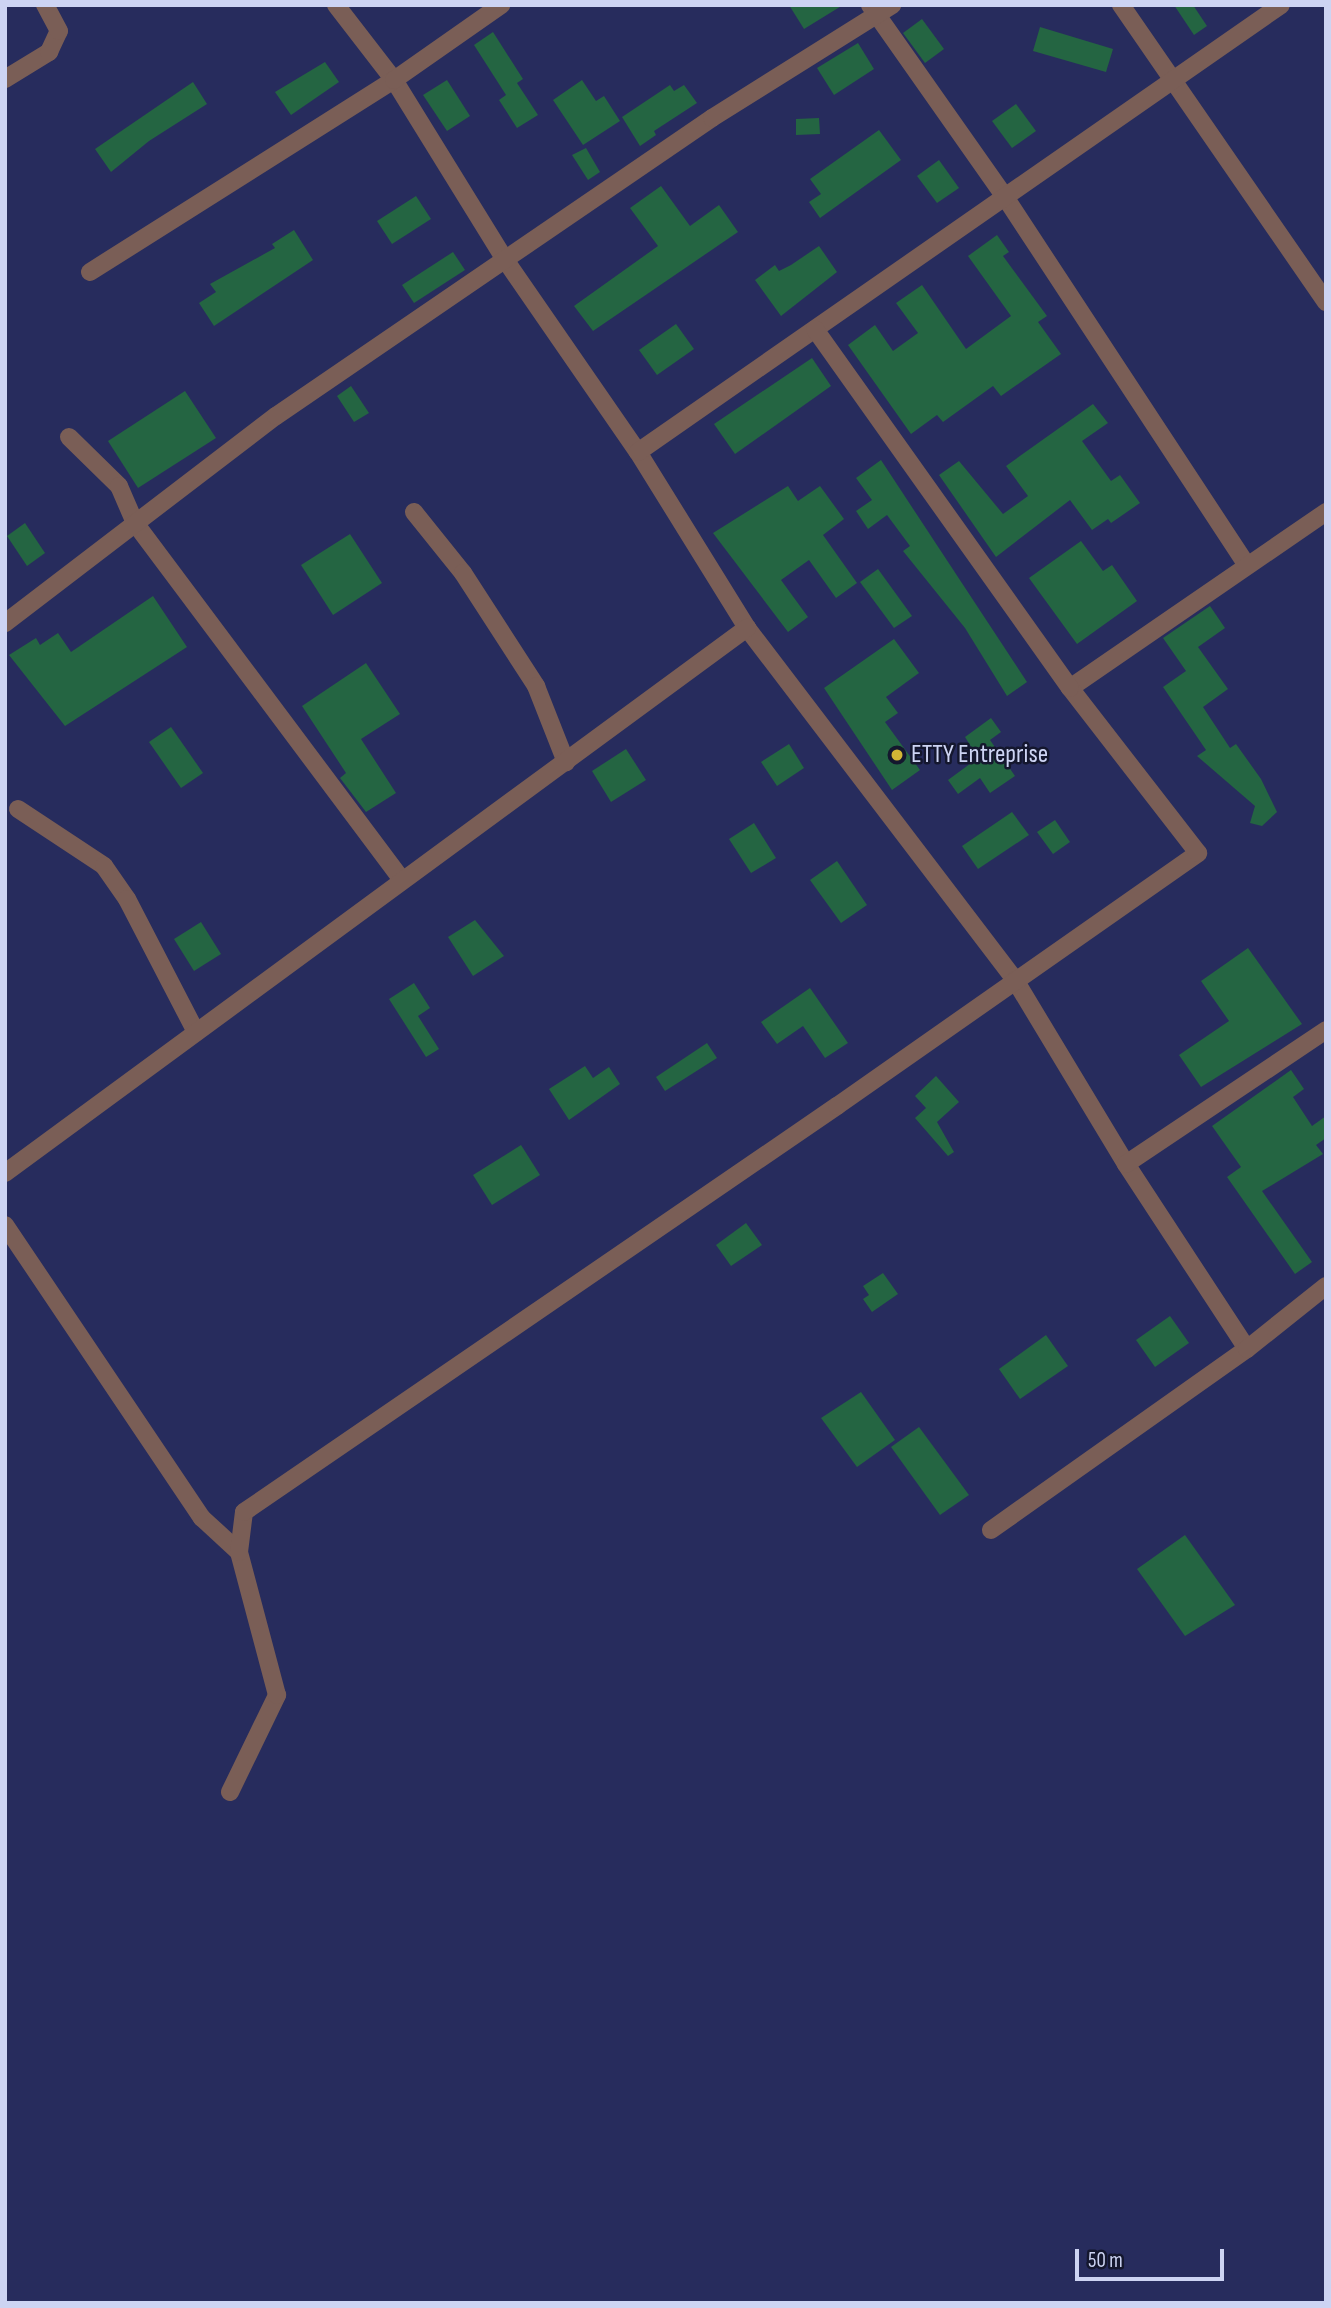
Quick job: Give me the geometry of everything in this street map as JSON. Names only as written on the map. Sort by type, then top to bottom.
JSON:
[{"type":"street","points":[[5,79],[49,52],[59,31],[46,5]]},
{"type":"street","points":[[336,5],[394,80],[506,261],[638,452],[747,628],[1015,980],[1126,1164],[1247,1349]]},
{"type":"street","points":[[90,272],[394,80],[501,5]]},
{"type":"street","points":[[1121,5],[1326,302]]},
{"type":"street","points":[[638,452],[1281,5]]},
{"type":"street","points":[[5,623],[276,416],[712,118],[880,9],[1247,565]]},
{"type":"street","points":[[230,1792],[277,1695],[239,1552],[244,1512],[1198,853],[1070,688],[815,329]]},
{"type":"street","points":[[69,437],[119,486],[135,523],[402,880]]},
{"type":"street","points":[[414,512],[463,573],[536,685],[566,762]]},
{"type":"street","points":[[1070,688],[1326,512]]},
{"type":"street","points":[[5,1173],[747,628]]},
{"type":"street","points":[[18,808],[104,866],[127,899],[196,1032]]},
{"type":"street","points":[[1126,1164],[1326,1030]]},
{"type":"street","points":[[5,1225],[202,1518],[239,1552]]},
{"type":"street","points":[[991,1530],[1247,1349],[1326,1286]]},
{"type":"building","points":[[789,5],[843,5],[804,29]]},
{"type":"building","points":[[1174,5],[1193,5],[1207,26],[1194,35]]},
{"type":"building","points":[[922,19],[944,49],[925,63],[903,33]]},
{"type":"building","points":[[1040,27],[1113,49],[1106,72],[1033,51]]},
{"type":"building","points":[[493,32],[523,79],[517,83],[538,115],[517,128],[499,100],[506,95],[474,45]]},
{"type":"building","points":[[858,43],[874,69],[834,95],[817,68]]},
{"type":"building","points":[[325,62],[339,82],[291,115],[275,92]]},
{"type":"building","points":[[447,80],[470,116],[447,131],[423,95]]},
{"type":"building","points":[[582,80],[596,101],[604,96],[620,121],[583,145],[553,100]]},
{"type":"building","points":[[193,82],[207,104],[149,141],[111,172],[95,149]]},
{"type":"building","points":[[670,85],[674,91],[684,85],[697,103],[654,131],[656,135],[640,146],[622,117]]},
{"type":"building","points":[[1016,104],[1036,131],[1012,148],[992,121]]},
{"type":"building","points":[[819,118],[820,134],[796,135],[796,119]]},
{"type":"building","points":[[879,130],[901,160],[820,218],[809,202],[821,194],[810,179]]},
{"type":"building","points":[[586,148],[600,172],[588,180],[572,155]]},
{"type":"building","points":[[939,160],[959,188],[937,203],[917,176]]},
{"type":"building","points":[[661,186],[690,226],[719,205],[738,232],[593,331],[574,306],[658,246],[630,208]]},
{"type":"building","points":[[416,196],[431,219],[392,244],[377,221]]},
{"type":"building","points":[[294,230],[313,260],[214,326],[199,303],[216,292],[210,284],[275,248],[272,244]]},
{"type":"building","points":[[997,235],[1009,252],[1003,256],[1047,316],[1038,322],[1061,354],[1001,396],[993,386],[943,422],[937,415],[911,434],[848,345],[875,325],[893,351],[918,333],[896,303],[922,285],[966,349],[1011,316],[968,256]]},
{"type":"building","points":[[819,246],[837,272],[781,316],[755,280],[775,265],[779,271]]},
{"type":"building","points":[[453,252],[465,270],[414,303],[402,285]]},
{"type":"building","points":[[676,324],[694,349],[657,375],[639,350]]},
{"type":"building","points":[[812,358],[831,386],[735,454],[714,424]]},
{"type":"building","points":[[351,386],[369,413],[354,422],[337,396]]},
{"type":"building","points":[[185,391],[216,438],[138,488],[108,441]]},
{"type":"building","points":[[1093,404],[1108,423],[1082,441],[1111,481],[1120,475],[1140,503],[1111,523],[1108,519],[1092,530],[1070,500],[996,557],[939,475],[959,461],[1003,514],[1028,496],[1006,466]]},
{"type":"building","points":[[881,460],[1027,682],[1007,696],[965,628],[903,551],[910,546],[887,515],[868,529],[856,511],[872,500],[856,478]]},
{"type":"building","points":[[788,486],[798,501],[820,486],[844,519],[823,535],[857,583],[836,598],[809,560],[781,580],[808,617],[788,632],[713,533]]},
{"type":"building","points":[[25,523],[45,553],[27,566],[7,536]]},
{"type":"building","points":[[350,534],[382,583],[333,615],[301,565]]},
{"type":"building","points":[[1081,541],[1103,571],[1112,565],[1137,601],[1077,644],[1029,578]]},
{"type":"building","points":[[878,569],[912,616],[894,628],[860,582]]},
{"type":"building","points":[[153,596],[187,647],[65,726],[9,655],[36,638],[40,645],[58,633],[71,652]]},
{"type":"building","points":[[1210,606],[1225,628],[1198,647],[1228,689],[1203,707],[1230,748],[1236,744],[1261,779],[1277,812],[1262,826],[1250,823],[1255,806],[1197,756],[1206,750],[1163,687],[1186,671],[1163,638]]},
{"type":"building","points":[[894,639],[919,673],[886,697],[898,713],[885,722],[920,770],[892,790],[824,688]]},
{"type":"building","points":[[366,663],[400,714],[361,739],[396,793],[366,812],[340,778],[346,773],[302,706]]},
{"type":"building","points":[[991,718],[1001,732],[990,740],[1015,776],[990,793],[980,778],[958,794],[948,780],[978,758],[965,737]]},
{"type":"building","points":[[171,727],[203,773],[181,788],[149,742]]},
{"type":"building","points":[[789,744],[804,768],[777,786],[761,762]]},
{"type":"building","points":[[626,749],[646,780],[611,802],[592,771]]},
{"type":"building","points":[[1012,812],[1029,835],[978,869],[962,846]]},
{"type":"building","points":[[1055,820],[1070,842],[1053,854],[1037,832]]},
{"type":"building","points":[[754,823],[776,858],[751,873],[729,839]]},
{"type":"building","points":[[837,861],[867,905],[841,923],[810,880]]},
{"type":"building","points":[[475,920],[504,956],[473,976],[448,937]]},
{"type":"building","points":[[201,922],[221,954],[194,971],[174,939]]},
{"type":"building","points":[[1248,948],[1302,1024],[1201,1087],[1179,1055],[1229,1021],[1201,981]]},
{"type":"building","points":[[414,983],[430,1008],[418,1016],[439,1049],[426,1057],[389,999]]},
{"type":"building","points":[[810,988],[848,1043],[825,1058],[803,1026],[777,1044],[761,1022]]},
{"type":"building","points":[[707,1043],[717,1058],[665,1091],[656,1077]]},
{"type":"building","points":[[585,1066],[593,1078],[609,1067],[620,1084],[569,1120],[549,1089]]},
{"type":"building","points":[[1291,1070],[1304,1089],[1293,1097],[1312,1126],[1326,1116],[1326,1138],[1316,1145],[1323,1154],[1262,1191],[1312,1262],[1295,1274],[1227,1177],[1241,1167],[1212,1126]]},
{"type":"building","points":[[936,1076],[959,1102],[937,1122],[954,1152],[948,1156],[915,1118],[926,1108],[915,1096]]},
{"type":"building","points":[[521,1145],[540,1175],[492,1205],[473,1175]]},
{"type":"building","points":[[746,1223],[762,1245],[731,1266],[716,1245]]},
{"type":"building","points":[[883,1273],[898,1294],[872,1312],[863,1299],[869,1295],[863,1286]]},
{"type":"building","points":[[1170,1316],[1189,1343],[1155,1367],[1136,1340]]},
{"type":"building","points":[[1046,1335],[1068,1366],[1020,1399],[999,1369]]},
{"type":"building","points":[[861,1392],[895,1440],[857,1467],[821,1418]]},
{"type":"building","points":[[919,1427],[969,1495],[940,1515],[891,1447]]},
{"type":"building","points":[[1185,1535],[1235,1605],[1185,1636],[1137,1569]]},
{"type":"place","name":"ETTY Entreprise","points":[[897,755]]}]
